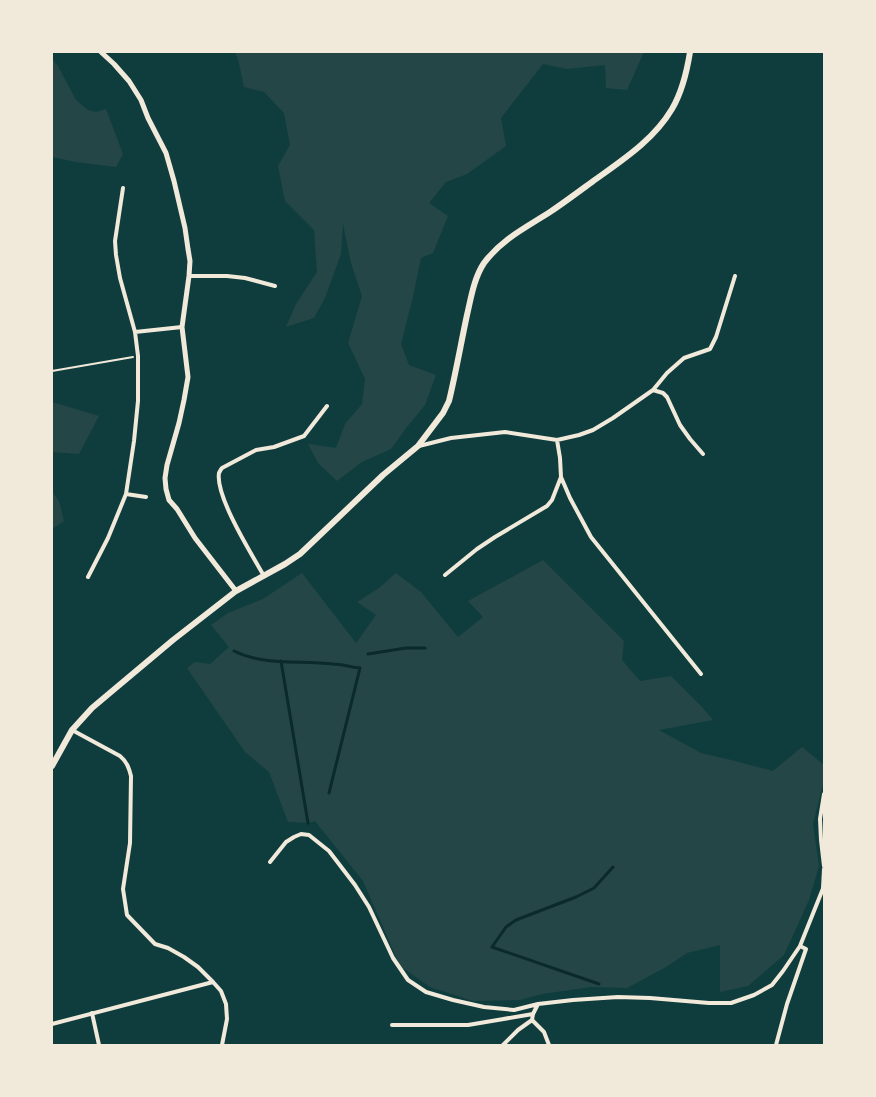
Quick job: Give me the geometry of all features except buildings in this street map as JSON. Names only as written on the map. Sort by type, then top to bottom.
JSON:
[{"type":"main road","points":[[52,766],[72,730],[92,708],[173,640],[236,591],[300,554],[383,475],[418,446],[443,414],[449,401],[470,300],[477,277],[483,264],[508,238],[551,212],[621,162],[646,141],[672,110],[680,92],[690,52]]},
{"type":"street","points":[[101,52],[129,80],[166,153],[185,228],[190,261],[182,327],[188,377],[179,423],[167,465],[165,478],[166,489],[169,500],[195,538],[236,591]]},
{"type":"street","points":[[88,577],[108,538],[126,494],[138,401],[138,356],[135,332],[120,278],[115,241],[123,188]]},
{"type":"street","points":[[189,276],[227,276],[245,278],[274,286]]},
{"type":"street","points":[[418,446],[451,438],[505,432],[557,440],[593,430],[653,390],[667,373],[684,358],[710,349],[716,337],[735,276]]},
{"type":"street","points":[[135,332],[182,327]]},
{"type":"street","points":[[653,390],[663,393],[667,397],[680,425],[703,454]]},
{"type":"street","points":[[264,576],[227,507],[221,490],[219,473],[222,468],[256,450],[274,447],[304,436],[327,406]]},
{"type":"street","points":[[557,440],[561,477],[570,498],[591,537],[701,674]]},
{"type":"street","points":[[445,576],[477,549],[547,506],[552,500],[561,477]]},
{"type":"street","points":[[126,494],[146,497]]},
{"type":"street","points":[[72,730],[120,756],[125,760],[129,767],[131,776],[130,843],[123,889],[127,915],[155,944],[168,948],[184,957],[198,967],[221,991],[226,1004],[227,1019],[222,1045]]},
{"type":"street","points":[[822,892],[824,868],[820,819],[824,794]]},
{"type":"street","points":[[270,862],[286,842],[301,834],[309,835],[329,851],[355,885],[369,907],[393,958],[408,980],[426,992],[453,1000],[484,1007],[514,1010],[538,1004],[618,997],[731,1003],[754,995],[772,984],[784,972],[800,946],[824,886]]},
{"type":"street","points":[[776,1045],[787,1004],[806,949],[800,946]]},
{"type":"street","points":[[52,1024],[213,982]]},
{"type":"street","points":[[503,1045],[518,1030],[532,1020],[538,1004]]},
{"type":"street","points":[[92,1013],[99,1045]]},
{"type":"street","points":[[392,1025],[468,1024],[533,1014]]},
{"type":"street","points":[[532,1020],[544,1032],[549,1045]]},
{"type":"path","points":[[52,371],[138,356]]},
{"type":"shaded area","points":[[235,52],[644,52],[627,90],[606,88],[605,65],[567,69],[543,64],[501,118],[506,146],[467,174],[446,182],[429,203],[448,216],[433,253],[421,258],[401,344],[409,365],[436,375],[425,405],[391,449],[362,462],[337,481],[318,463],[308,444],[336,448],[345,424],[362,404],[365,379],[348,343],[362,296],[351,263],[343,224],[341,254],[325,298],[314,318],[286,327],[296,304],[317,272],[314,230],[285,201],[278,166],[290,145],[284,113],[264,92],[244,87]]},
{"type":"shaded area","points":[[52,59],[58,66],[76,100],[88,110],[96,112],[106,109],[123,154],[116,167],[76,162],[52,157]]},
{"type":"shaded area","points":[[52,402],[99,416],[79,454],[52,452]]},
{"type":"shaded area","points":[[52,492],[59,501],[64,521],[52,529]]},
{"type":"shaded area","points":[[543,560],[624,641],[622,660],[640,681],[671,676],[713,720],[659,730],[701,753],[773,771],[802,747],[824,765],[824,780],[813,824],[819,866],[809,900],[784,955],[748,986],[720,992],[720,945],[687,953],[666,967],[627,988],[591,987],[542,994],[520,1000],[473,1001],[430,987],[400,966],[363,881],[315,821],[308,823],[288,822],[269,772],[245,752],[187,668],[195,662],[210,664],[229,647],[211,625],[228,613],[263,599],[302,573],[356,643],[376,615],[357,602],[379,588],[396,573],[421,592],[458,637],[483,617],[468,601]]},
{"type":"waterway","points":[[368,654],[406,648],[425,648]]},
{"type":"waterway","points":[[234,651],[246,656],[270,661],[336,664],[360,668],[329,793]]},
{"type":"waterway","points":[[281,661],[308,823]]},
{"type":"waterway","points":[[599,984],[492,947],[506,927],[516,920],[576,897],[594,888],[613,867]]}]
